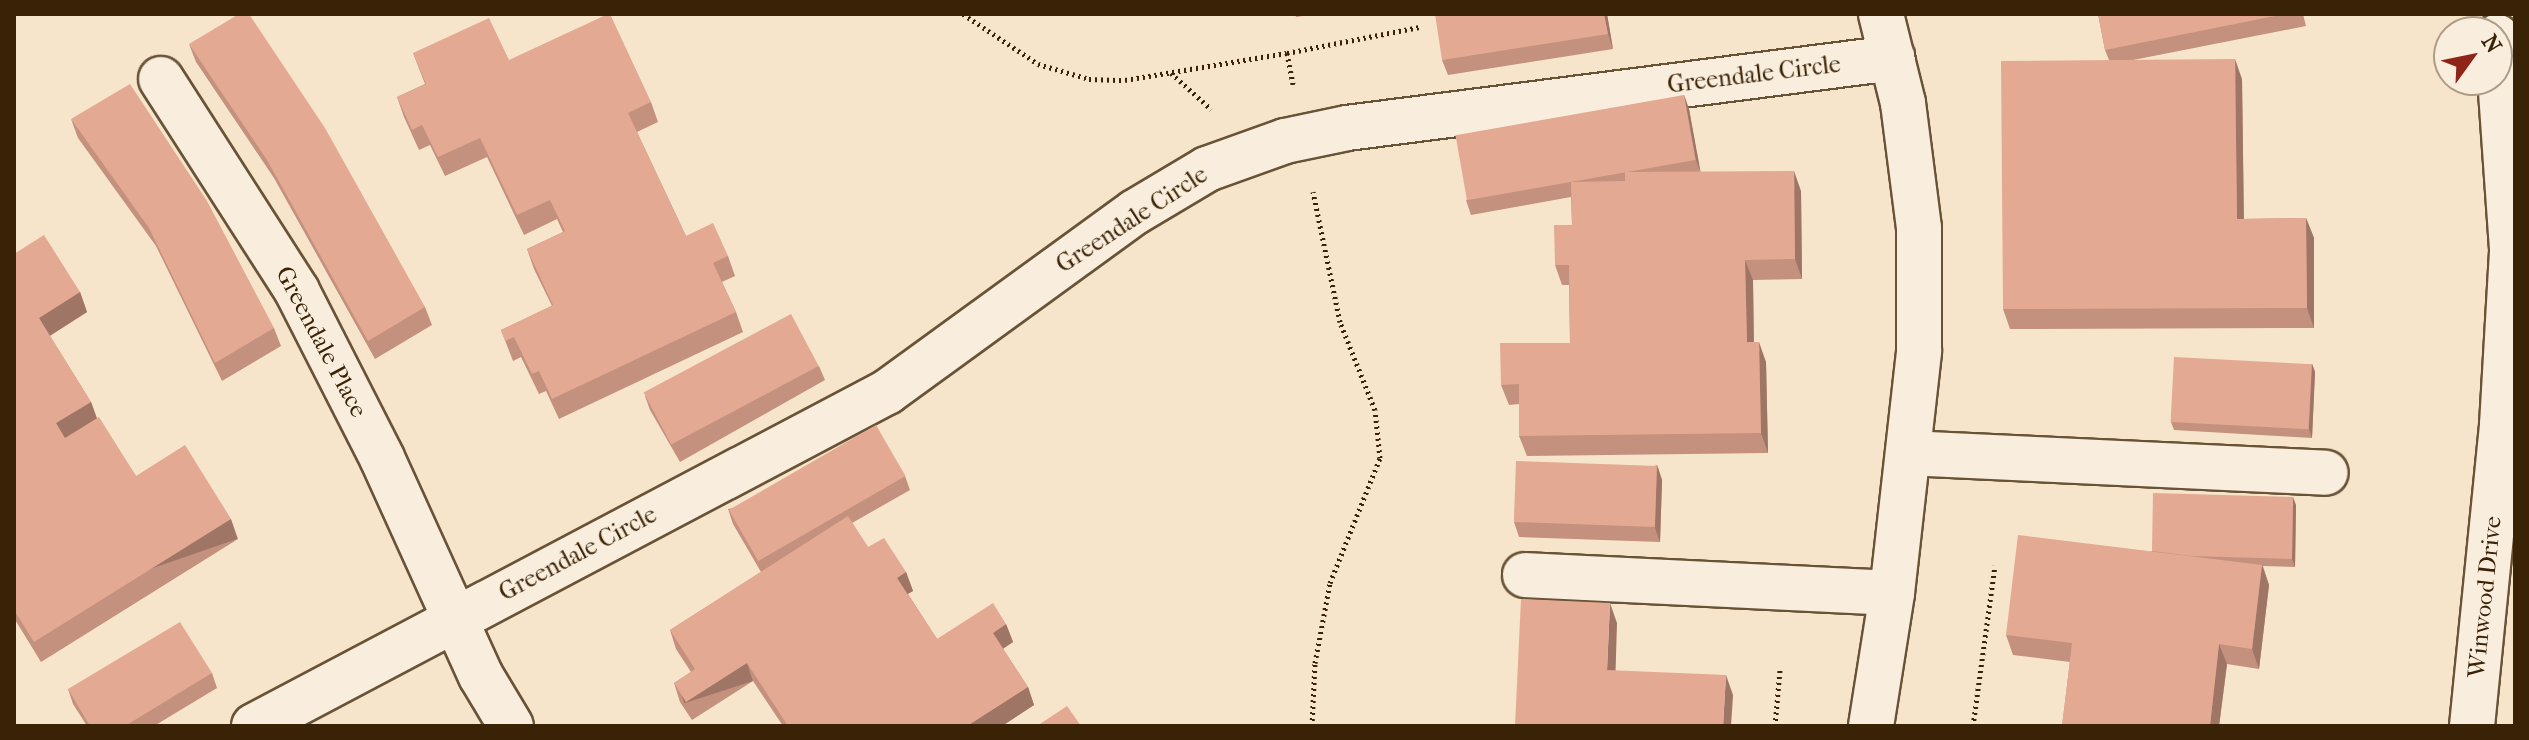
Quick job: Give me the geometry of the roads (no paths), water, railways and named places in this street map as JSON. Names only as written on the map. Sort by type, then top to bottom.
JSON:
[{"type":"street","points":[[1871,726],[1892,593],[1919,351],[1919,228],[1893,58],[1883,14]]},
{"type":"street","name":"Greendale Circle","points":[[455,620],[887,392],[1135,212],[1207,169],[1303,137],[1893,58]]},
{"type":"street","name":"Greendale Place","points":[[161,79],[297,291],[455,620],[511,726]]},
{"type":"street","name":"Winwood Drive","points":[[2472,726],[2502,425],[2513,233],[2502,96]]},
{"type":"street","points":[[1908,453],[2326,473]]},
{"type":"street","points":[[1525,575],[1892,593]]},
{"type":"street","points":[[254,726],[455,620]]}]
